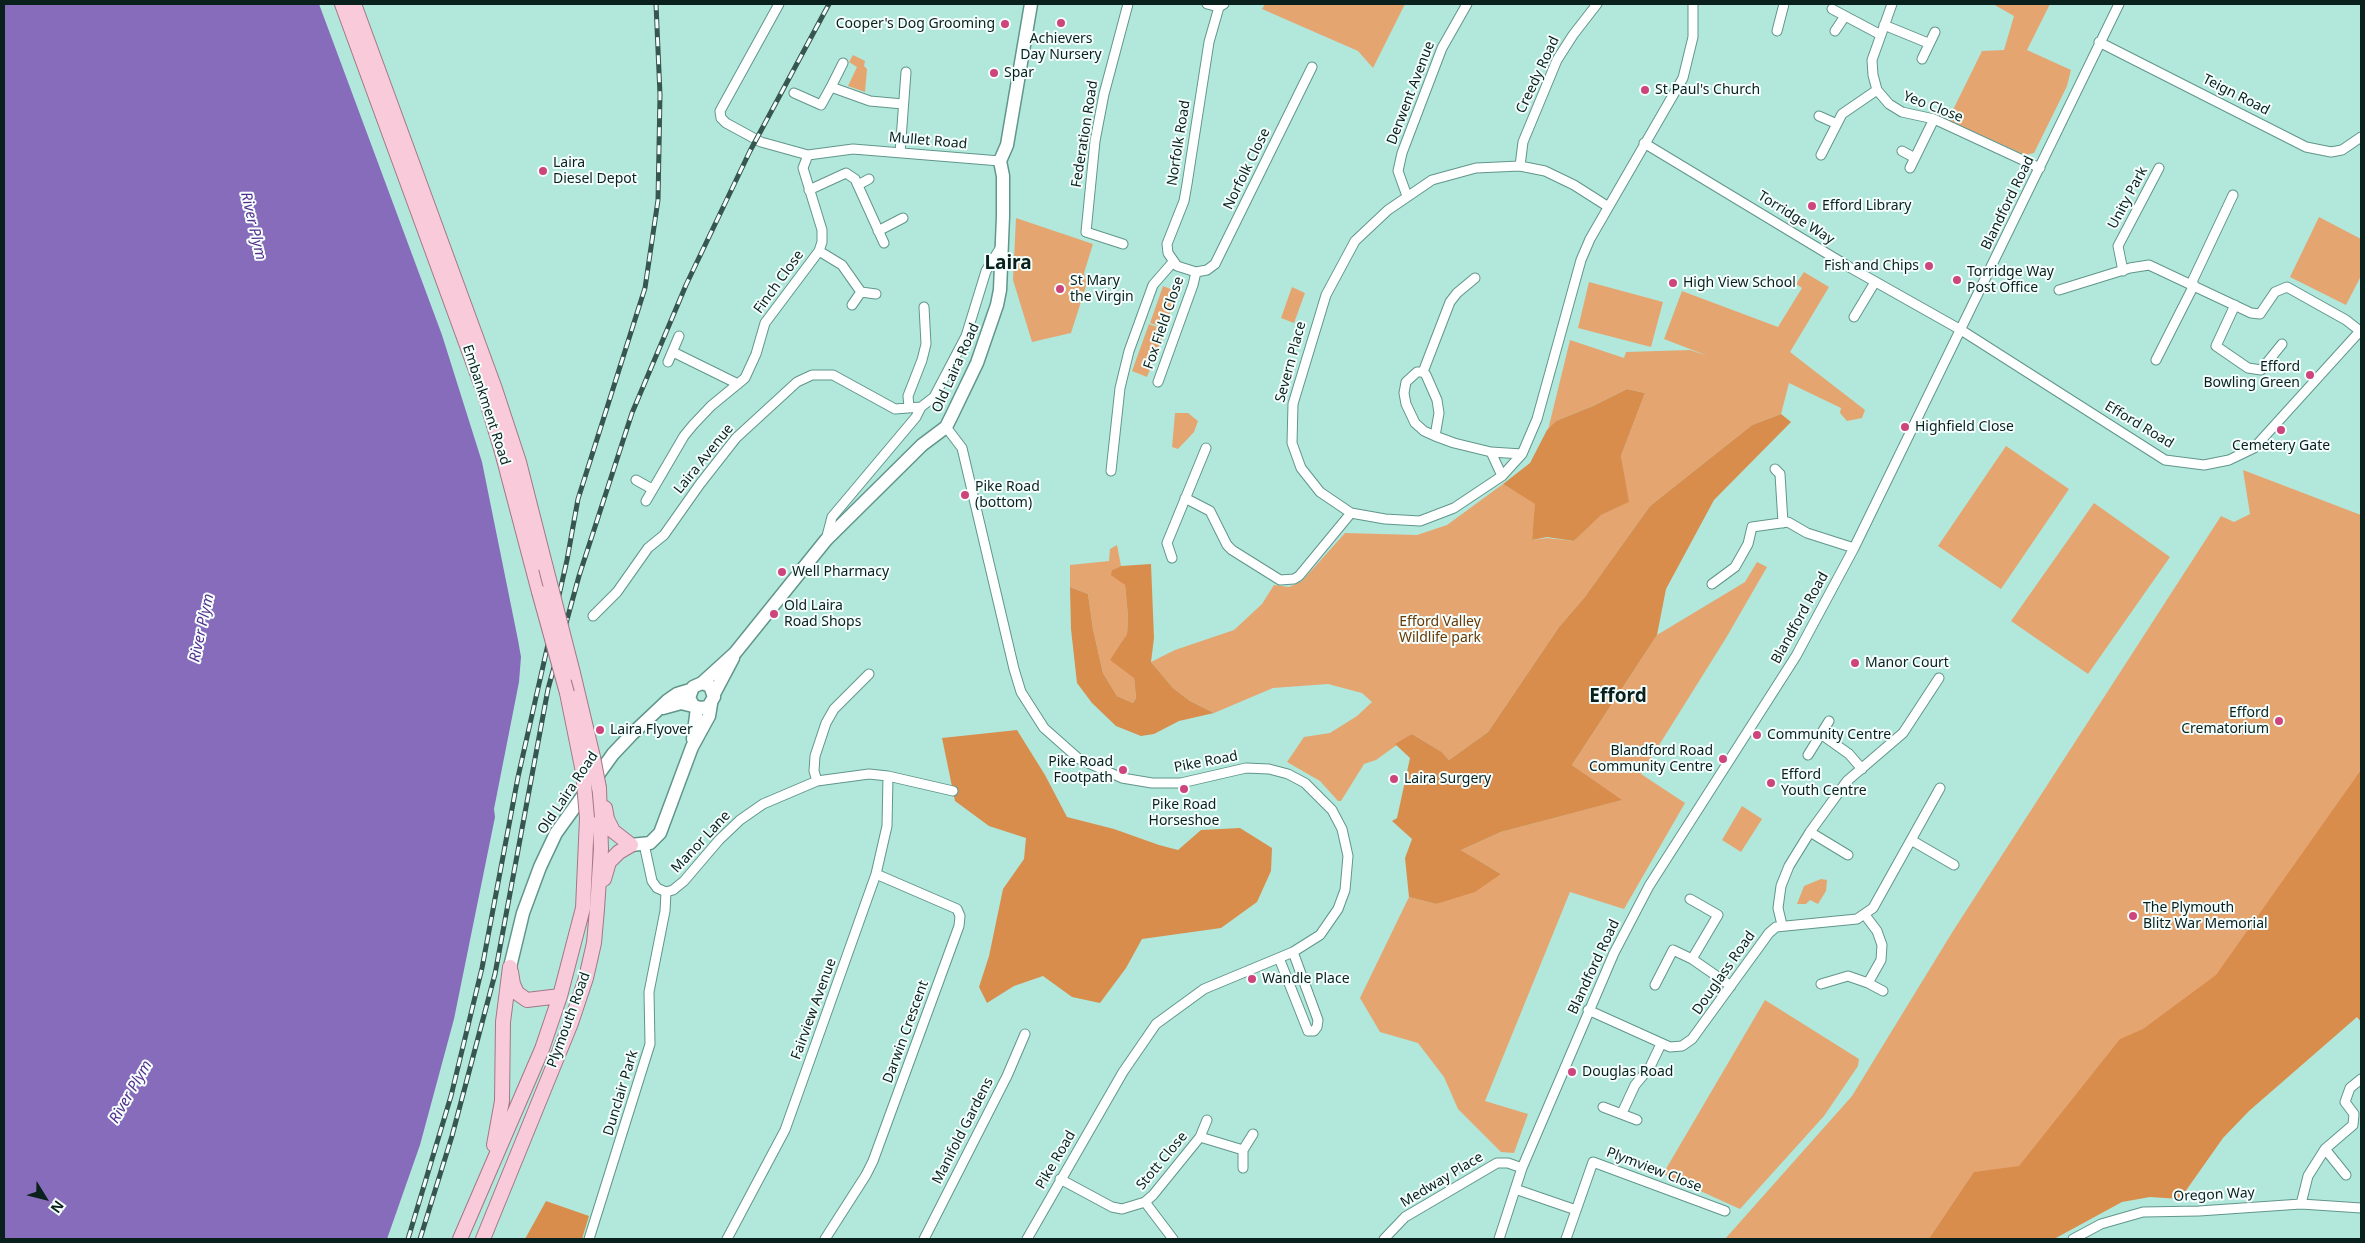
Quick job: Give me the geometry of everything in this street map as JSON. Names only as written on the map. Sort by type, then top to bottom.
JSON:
[{"type":"main road","name":"Embankment Road","points":[[342,4],[484,392],[567,693],[583,772],[587,818]]},
{"type":"main road","name":"Embankment Road","points":[[354,4],[495,389],[519,462],[573,673],[599,790]]},
{"type":"main road","name":"Old Laira Road","points":[[702,683],[735,653],[826,540],[922,445],[946,426],[978,363],[993,319],[1000,290],[1003,176],[1000,161],[1009,138],[1015,86],[1031,4]]},
{"type":"main road","name":"Old Laira Road","points":[[638,845],[654,840],[662,828],[692,747],[709,716],[713,699],[735,653]]},
{"type":"main road","points":[[657,709],[681,704],[704,708],[713,699],[710,686],[702,683],[695,685],[690,690],[689,698],[695,706]]},
{"type":"main road","name":"Old Laira Road","points":[[510,967],[531,889],[556,834],[613,754],[657,709],[677,694],[690,690]]},
{"type":"main road","name":"Old Laira Road","points":[[692,747],[695,706]]},
{"type":"main road","points":[[599,790],[613,831],[638,845]]},
{"type":"main road","name":"Plymouth Road","points":[[483,1239],[586,978],[594,944],[597,908],[601,849],[599,790]]},
{"type":"main road","name":"Plymouth Road","points":[[460,1239],[542,1049],[560,996],[582,908],[587,818]]},
{"type":"main road","points":[[597,908],[609,862],[619,852],[638,845]]},
{"type":"main road","points":[[510,967],[513,984],[517,993],[527,1000],[560,996]]},
{"type":"main road","points":[[460,1239],[498,1134],[502,1100],[503,1022],[510,967]]},
{"type":"street","points":[[779,4],[720,110],[721,118],[726,123],[761,142],[808,155]]},
{"type":"street","name":"Federation Road","points":[[1123,244],[1086,232],[1095,141],[1104,94],[1128,4]]},
{"type":"street","points":[[1206,4],[1222,5]]},
{"type":"street","name":"Derwent Avenue","points":[[1407,196],[1398,171],[1402,153],[1422,95],[1442,48],[1467,4]]},
{"type":"street","name":"Creedy Road","points":[[1520,166],[1523,142],[1557,60],[1573,35],[1597,4]]},
{"type":"street","name":"Severn Place","points":[[1607,206],[1545,171],[1520,166],[1476,168],[1432,180],[1388,210],[1355,242],[1337,271],[1318,316],[1293,404],[1292,443],[1300,468],[1320,492],[1351,513],[1385,519],[1420,521],[1449,511],[1502,476],[1522,454],[1537,419],[1581,260],[1607,206],[1683,78],[1694,37],[1694,4]]},
{"type":"street","points":[[1777,31],[1784,4]]},
{"type":"street","points":[[1822,155],[1842,114],[1877,90],[1872,60],[1892,4]]},
{"type":"street","name":"Blandford Road","points":[[1499,1239],[1522,1168],[1614,953],[1649,886],[1796,656],[1854,548],[2119,4]]},
{"type":"street","name":"Norfolk Road","points":[[1173,262],[1168,254],[1168,244],[1185,193],[1209,42],[1222,5]]},
{"type":"street","points":[[1832,9],[1881,35]]},
{"type":"street","points":[[1836,31],[1845,16]]},
{"type":"street","points":[[1884,26],[1928,43]]},
{"type":"street","points":[[1922,59],[1928,43],[1935,32]]},
{"type":"street","name":"Teign Road","points":[[2100,42],[2306,146],[2332,152],[2342,150],[2361,137]]},
{"type":"street","points":[[794,93],[821,105],[843,63]]},
{"type":"street","name":"Norfolk Close","points":[[1196,272],[1207,270],[1215,264],[1312,68]]},
{"type":"street","points":[[900,153],[906,72]]},
{"type":"street","points":[[831,87],[870,100],[904,104]]},
{"type":"street","name":"Yeo Close","points":[[1877,90],[1890,104],[1902,112],[1934,119],[2040,168]]},
{"type":"street","points":[[1819,116],[1837,124]]},
{"type":"street","points":[[1910,168],[1934,119]]},
{"type":"street","name":"Torridge Way","points":[[1644,143],[1875,282],[1961,330]]},
{"type":"street","name":"Mullet Road","points":[[808,155],[853,149],[1000,161]]},
{"type":"street","points":[[1902,151],[1915,158]]},
{"type":"street","name":"Finch Close","points":[[646,500],[693,425],[711,406],[745,378],[756,354],[765,323],[819,251],[822,242],[822,230],[803,168],[808,155]]},
{"type":"street","name":"Unity Park","points":[[2123,270],[2118,246],[2159,168]]},
{"type":"street","points":[[810,190],[846,173],[855,179],[884,243]]},
{"type":"street","points":[[858,185],[869,179]]},
{"type":"street","points":[[2156,360],[2233,195]]},
{"type":"street","points":[[878,231],[903,218]]},
{"type":"street","name":"Old Laira Road","points":[[826,540],[832,517],[916,416],[921,407],[934,397],[950,370],[966,336],[986,271],[1001,247]]},
{"type":"street","name":"Finch Close","points":[[819,251],[842,265],[861,292]]},
{"type":"street","points":[[1173,262],[1184,270],[1196,272]]},
{"type":"street","name":"Fox Field Close","points":[[1111,471],[1120,388],[1129,351],[1153,285],[1173,262]]},
{"type":"street","points":[[2059,290],[2123,270],[2149,265],[2251,313],[2260,314],[2275,292],[2287,287],[2346,320],[2360,330]]},
{"type":"street","name":"Fox Field Close","points":[[1158,382],[1196,272]]},
{"type":"street","points":[[1423,372],[1450,302],[1457,293],[1475,278]]},
{"type":"street","points":[[1854,317],[1875,282]]},
{"type":"street","points":[[852,305],[861,292],[876,294]]},
{"type":"street","points":[[2235,305],[2216,346],[2248,368],[2261,370],[2282,344]]},
{"type":"street","points":[[909,407],[908,396],[926,344],[924,307]]},
{"type":"street","name":"Efford Road","points":[[1961,330],[2165,460],[2204,465],[2229,460],[2254,448],[2360,330]]},
{"type":"street","points":[[668,362],[679,336]]},
{"type":"street","points":[[673,352],[738,384]]},
{"type":"street","points":[[1423,372],[1411,376],[1406,382],[1406,404],[1415,423],[1424,431],[1454,443],[1491,452],[1522,454]]},
{"type":"street","points":[[1423,372],[1431,384],[1439,413],[1435,436]]},
{"type":"street","name":"Laira Avenue","points":[[593,616],[617,592],[648,548],[664,535],[736,438],[797,382],[812,375],[833,375],[895,409],[921,407]]},
{"type":"street","name":"Pike Road","points":[[946,426],[962,448],[1021,692],[1044,728],[1079,758],[1122,778],[1152,784],[1181,783],[1246,768],[1269,769],[1288,774],[1305,783],[1332,810],[1342,828],[1347,850],[1348,872],[1345,890],[1338,909],[1320,935],[1293,952],[1212,984],[1182,1002],[1156,1024],[1123,1072],[1027,1239]]},
{"type":"street","points":[[1172,558],[1167,543],[1206,448]]},
{"type":"street","points":[[1491,452],[1502,476]]},
{"type":"street","points":[[1775,469],[1780,474],[1784,523]]},
{"type":"street","points":[[636,480],[652,489]]},
{"type":"street","points":[[1185,498],[1210,511],[1227,545],[1232,550],[1280,580],[1294,579],[1299,576],[1351,513]]},
{"type":"street","points":[[1712,584],[1735,567],[1748,544],[1752,527],[1788,522],[1807,533],[1854,548]]},
{"type":"street","points":[[818,781],[814,770],[815,756],[826,723],[834,709],[869,674]]},
{"type":"street","points":[[1939,678],[1903,733],[1836,794],[1810,832],[1789,866],[1781,886],[1778,908],[1782,925],[1857,919],[1865,915],[1873,908],[1882,893],[1940,788]]},
{"type":"street","points":[[1808,755],[1829,721]]},
{"type":"street","points":[[1821,734],[1849,754],[1862,769]]},
{"type":"street","name":"Manor Lane","points":[[638,845],[652,881],[657,888],[666,892],[674,890],[684,881],[719,840],[740,820],[763,804],[818,781],[869,774],[888,776],[953,791]]},
{"type":"street","name":"Fairview Avenue","points":[[726,1239],[785,1130],[876,874],[887,826],[888,776]]},
{"type":"street","points":[[1810,832],[1848,855]]},
{"type":"street","points":[[1911,840],[1954,865]]},
{"type":"street","name":"Darwin Crescent","points":[[825,1239],[863,1182],[873,1161],[959,926],[960,916],[957,908],[876,874]]},
{"type":"street","name":"Dunclair Park","points":[[590,1239],[650,1044],[649,992],[665,911],[666,892]]},
{"type":"street","points":[[1690,899],[1718,915],[1692,959]]},
{"type":"street","points":[[1865,915],[1877,931],[1882,945],[1881,960],[1868,983]]},
{"type":"street","name":"Douglass Road","points":[[1588,1010],[1661,1044],[1670,1047],[1682,1046],[1692,1039],[1769,932],[1782,925]]},
{"type":"street","points":[[1655,985],[1673,950],[1692,959],[1731,986]]},
{"type":"street","points":[[1279,958],[1308,1031],[1314,1031],[1318,1020],[1293,952]]},
{"type":"street","points":[[1821,984],[1848,976],[1883,991]]},
{"type":"street","name":"Manifold Gardens","points":[[924,1239],[1007,1076],[1025,1034]]},
{"type":"street","points":[[1622,1113],[1635,1085],[1650,1068],[1661,1044]]},
{"type":"street","points":[[2301,1204],[2308,1176],[2325,1148],[2353,1125],[2354,1114],[2345,1102],[2350,1088],[2361,1079]]},
{"type":"street","points":[[1602,1108],[1622,1113],[1638,1120]]},
{"type":"street","name":"Stott Close","points":[[1060,1179],[1112,1207],[1122,1210],[1145,1202],[1200,1137],[1207,1120]]},
{"type":"street","points":[[1243,1168],[1243,1150],[1254,1134]]},
{"type":"street","name":"Stott Close","points":[[1200,1137],[1243,1150]]},
{"type":"street","points":[[2325,1148],[2346,1175]]},
{"type":"street","name":"Plymview Close","points":[[1566,1239],[1593,1162],[1725,1211]]},
{"type":"street","name":"Medway Place","points":[[1384,1239],[1405,1217],[1496,1163],[1508,1163],[1522,1168]]},
{"type":"street","points":[[1515,1189],[1576,1210]]},
{"type":"street","name":"Stott Close","points":[[1145,1202],[1173,1239]]},
{"type":"street","name":"Oregon Way","points":[[2073,1239],[2100,1224],[2143,1212],[2301,1204],[2361,1208]]},
{"type":"green space","points":[[1265,4],[1405,4],[1373,68],[1358,51],[1262,9]]},
{"type":"green space","points":[[1993,4],[2050,4],[2027,50],[2071,70],[2067,86],[2034,153],[2025,155],[1950,121],[1954,114],[1951,114],[1982,51],[2004,50],[2014,16]]},
{"type":"green space","points":[[853,55],[865,61],[864,66],[867,69],[865,92],[848,86],[857,67],[849,62]]},
{"type":"green space","points":[[2319,217],[2361,239],[2361,276],[2346,305],[2290,277]]},
{"type":"green space","points":[[1016,218],[1093,244],[1084,273],[1087,283],[1071,333],[1032,342],[1013,280]]},
{"type":"green space","name":"Efford Valley Wildlife park","points":[[1804,272],[1829,287],[1790,352],[1865,410],[1862,418],[1847,421],[1840,413],[1841,408],[1789,383],[1781,414],[1752,425],[1650,506],[1584,598],[1559,627],[1488,732],[1449,760],[1442,752],[1412,734],[1376,760],[1364,764],[1341,801],[1338,801],[1320,781],[1287,762],[1304,737],[1330,733],[1357,716],[1372,702],[1362,693],[1328,684],[1273,688],[1214,713],[1190,701],[1173,688],[1151,662],[1175,650],[1234,630],[1262,604],[1274,585],[1289,587],[1302,581],[1345,533],[1417,535],[1447,525],[1503,484],[1536,504],[1532,540],[1547,538],[1574,541],[1600,515],[1628,502],[1621,456],[1645,393],[1627,389],[1593,406],[1556,421],[1548,430],[1570,340],[1624,358],[1626,352],[1690,350],[1708,356],[1664,339],[1682,291],[1778,327],[1802,288],[1796,284]]},
{"type":"green space","points":[[1589,282],[1663,302],[1651,347],[1578,328]]},
{"type":"green space","points":[[1163,286],[1178,292],[1164,328],[1150,323]]},
{"type":"green space","points":[[1292,287],[1305,293],[1294,323],[1281,318]]},
{"type":"green space","points":[[1149,324],[1165,330],[1147,377],[1132,371]]},
{"type":"green space","points":[[1175,413],[1188,413],[1198,421],[1194,432],[1178,449],[1172,447]]},
{"type":"green space","points":[[2006,446],[2069,489],[2001,589],[1938,546]]},
{"type":"green space","points":[[2243,470],[2361,515],[2361,773],[2219,976],[2021,1178],[1934,1239],[1725,1239],[1852,1096],[1953,931],[2221,516],[2234,522],[2250,514]]},
{"type":"green space","points":[[2094,503],[2170,557],[2088,674],[2011,621]]},
{"type":"green space","points":[[1117,545],[1121,566],[1112,570],[1125,585],[1128,616],[1127,634],[1121,645],[1134,678],[1136,698],[1133,703],[1117,696],[1103,673],[1093,629],[1088,594],[1070,587],[1070,565],[1109,561],[1110,549]]},
{"type":"green space","points":[[1757,562],[1767,567],[1726,638],[1641,774],[1685,803],[1624,909],[1570,892],[1485,1101],[1528,1114],[1514,1153],[1501,1152],[1458,1109],[1444,1077],[1418,1043],[1380,1032],[1360,998],[1409,897],[1436,904],[1501,874],[1461,850],[1501,832],[1621,800],[1572,765],[1657,635],[1745,582]]},
{"type":"green space","points":[[1742,806],[1762,819],[1741,852],[1722,840]]},
{"type":"green space","points":[[1821,879],[1827,880],[1826,891],[1818,904],[1810,900],[1806,904],[1797,904],[1804,886]]},
{"type":"green space","points":[[1765,1000],[1859,1059],[1858,1066],[1824,1116],[1740,1209],[1663,1174]]},
{"type":"shaded area","points":[[1627,389],[1645,393],[1621,456],[1629,502],[1601,515],[1574,541],[1547,537],[1532,540],[1535,504],[1503,484],[1530,463],[1547,430],[1556,421],[1593,406]]},
{"type":"shaded area","points":[[1781,414],[1791,422],[1714,500],[1666,589],[1657,635],[1572,765],[1622,800],[1501,832],[1461,850],[1501,874],[1475,892],[1436,904],[1409,897],[1405,858],[1412,839],[1392,821],[1397,818],[1410,758],[1395,744],[1412,734],[1442,752],[1449,760],[1488,732],[1559,627],[1584,598],[1650,506],[1752,425]]},
{"type":"shaded area","points":[[1151,564],[1154,638],[1151,662],[1173,688],[1190,701],[1214,713],[1179,721],[1154,734],[1141,736],[1116,726],[1092,703],[1077,683],[1071,629],[1070,587],[1088,594],[1093,629],[1103,673],[1117,696],[1133,703],[1136,698],[1134,678],[1110,660],[1127,634],[1128,616],[1125,585],[1111,575],[1112,570],[1121,566]]},
{"type":"shaded area","points":[[1017,730],[1045,775],[1067,817],[1114,829],[1178,850],[1201,830],[1240,828],[1272,848],[1271,871],[1257,902],[1221,928],[1142,939],[1126,968],[1100,1003],[1072,997],[1043,976],[1014,986],[987,1003],[979,987],[989,956],[1003,889],[1024,859],[1026,838],[989,826],[955,801],[942,738]]},
{"type":"shaded area","points":[[2361,770],[2361,1022],[2357,1017],[2249,1111],[2223,1138],[2180,1199],[2150,1197],[2122,1202],[2054,1239],[1929,1239],[1974,1172],[2019,1166],[2120,1039],[2143,1029],[2216,975]]},
{"type":"shaded area","points":[[546,1201],[589,1216],[582,1239],[525,1239]]},
{"type":"water","name":"River Plym","points":[[4,4],[319,4],[442,335],[482,462],[521,657],[519,682],[494,809],[495,817],[454,1019],[420,1145],[387,1239],[4,1239]]},
{"type":"railway","points":[[408,1239],[451,1096],[482,968],[518,777],[567,560],[578,499],[645,288],[658,200],[660,95],[656,4]]},
{"type":"railway","points":[[420,1239],[452,1136],[495,974],[548,689],[579,576],[632,413],[686,285],[750,151],[829,4]]},
{"type":"place","name":"Achievers Day Nursery","points":[[1061,23]]},
{"type":"place","name":"Cooper's Dog Grooming","points":[[1005,24]]},
{"type":"place","name":"Spar","points":[[994,73]]},
{"type":"place","name":"St Paul's Church","points":[[1645,90]]},
{"type":"place","name":"Laira Diesel Depot","points":[[543,171]]},
{"type":"place","name":"Efford Library","points":[[1812,206]]},
{"type":"place","name":"Fish and Chips","points":[[1929,266]]},
{"type":"place","name":"Torridge Way Post Office","points":[[1957,280]]},
{"type":"place","name":"High View School","points":[[1673,283]]},
{"type":"place","name":"St Mary the Virgin","points":[[1060,289]]},
{"type":"place","name":"Efford Bowling Green","points":[[2310,375]]},
{"type":"place","name":"Highfield Close","points":[[1905,427]]},
{"type":"place","name":"Cemetery Gate","points":[[2281,430]]},
{"type":"place","name":"Pike Road (bottom)","points":[[965,495]]},
{"type":"place","name":"Well Pharmacy","points":[[782,572]]},
{"type":"place","name":"Old Laira Road Shops","points":[[774,614]]},
{"type":"place","name":"Manor Court","points":[[1855,663]]},
{"type":"place","name":"Efford Crematorium","points":[[2279,721]]},
{"type":"place","name":"Laira Flyover","points":[[600,730]]},
{"type":"place","name":"Community Centre","points":[[1757,735]]},
{"type":"place","name":"Blandford Road Community Centre","points":[[1723,759]]},
{"type":"place","name":"Pike Road Footpath","points":[[1123,770]]},
{"type":"place","name":"Laira Surgery","points":[[1394,779]]},
{"type":"place","name":"Efford Youth Centre","points":[[1771,783]]},
{"type":"place","name":"Pike Road Horseshoe","points":[[1184,789]]},
{"type":"place","name":"The Plymouth Blitz War Memorial","points":[[2133,916]]},
{"type":"place","name":"Wandle Place","points":[[1252,979]]},
{"type":"place","name":"Douglas Road","points":[[1572,1072]]},
{"type":"district","name":"Laira","points":[[1008,264]]},
{"type":"district","name":"Efford","points":[[1618,697]]}]
